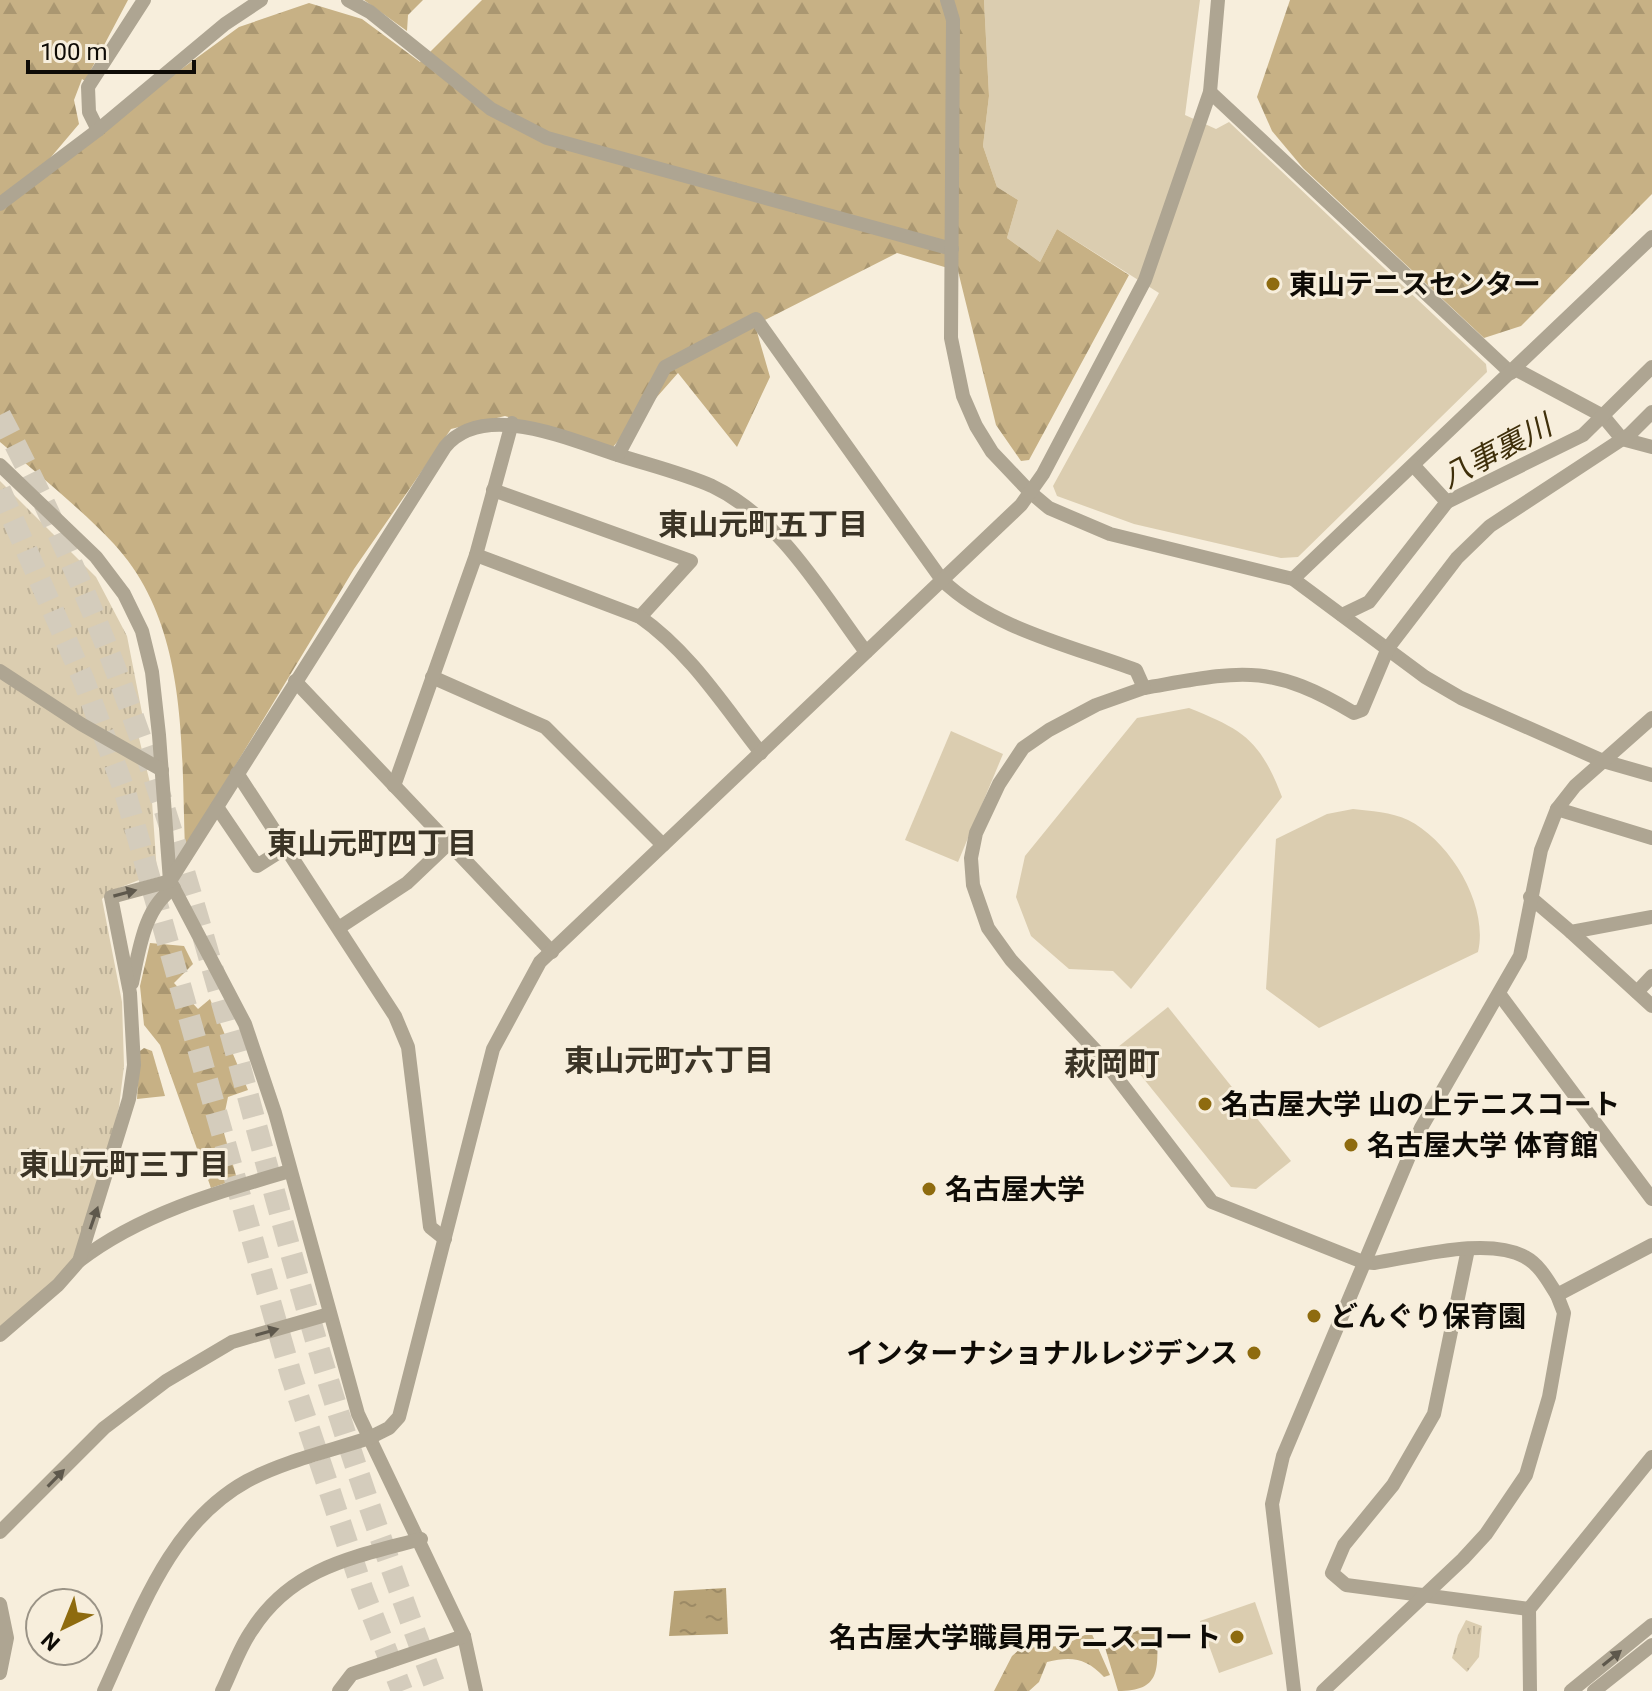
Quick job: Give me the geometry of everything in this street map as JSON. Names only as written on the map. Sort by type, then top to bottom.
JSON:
[{"type":"street","points":[[98,130],[89,112],[88,87],[144,0]]},
{"type":"street","points":[[0,204],[98,130],[225,24],[261,0]]},
{"type":"street","points":[[348,0],[512,123],[573,146],[952,249]]},
{"type":"street","points":[[947,0],[953,20],[951,338],[963,396],[992,452],[1049,508],[1110,534],[1293,579],[1425,677],[1461,698],[1603,761],[1652,775]]},
{"type":"street","points":[[104,1691],[161,1570],[182,1538],[211,1509],[245,1482],[369,1438],[389,1428],[399,1417],[493,1049],[540,962],[942,580],[1030,492],[1141,290],[1210,92],[1218,0]]},
{"type":"street","points":[[1210,92],[1513,371],[1603,416],[1622,439],[1652,447]]},
{"type":"street","points":[[1293,579],[1652,237]]},
{"type":"street","points":[[618,455],[665,367],[756,319],[942,580],[961,599],[987,614],[1136,670],[1144,688]]},
{"type":"street","points":[[1342,615],[1369,602],[1447,502],[1583,435],[1652,367]]},
{"type":"street","points":[[1323,1691],[1486,1534],[1526,1475],[1549,1397],[1564,1313],[1557,1295],[1542,1271],[1527,1258],[1509,1250],[1468,1249],[1363,1262],[1212,1202],[1098,1053],[1011,960],[988,928],[973,885],[971,858],[976,833],[999,784],[1023,748],[1096,705],[1144,688],[1213,676],[1256,673],[1289,679],[1354,713],[1362,710],[1388,648],[1457,558],[1490,526],[1622,439],[1652,412]]},
{"type":"street","points":[[394,786],[476,555],[512,423]]},
{"type":"street","points":[[130,993],[150,916],[159,897],[172,885],[237,773],[445,447],[466,430],[512,423],[711,486],[748,508],[776,533],[866,652]]},
{"type":"street","points":[[0,465],[96,557],[124,594],[142,631],[152,672],[172,885],[245,1024],[358,1414],[421,1539],[464,1636],[476,1691]]},
{"type":"street","points":[[1414,466],[1447,502]]},
{"type":"street","points":[[493,490],[691,561],[640,617]]},
{"type":"street","points":[[476,555],[640,617],[664,634],[688,660],[761,753]]},
{"type":"street","points":[[0,671],[81,724],[162,770]]},
{"type":"street","points":[[432,677],[545,727],[663,845]]},
{"type":"street","points":[[295,681],[447,845],[552,952]]},
{"type":"street","points":[[1294,1691],[1272,1504],[1283,1456],[1421,1128],[1520,956],[1541,850],[1557,809],[1575,786],[1652,718]]},
{"type":"street","points":[[237,773],[340,927],[395,1016],[408,1047],[430,1227],[445,1239]]},
{"type":"street","points":[[217,807],[257,866],[287,847]]},
{"type":"street","points":[[1557,809],[1652,838]]},
{"type":"street","points":[[340,927],[407,883],[447,845]]},
{"type":"street","points":[[79,1261],[129,1099],[134,1065],[130,993],[111,897],[172,885]]},
{"type":"street","points":[[1530,897],[1652,1006]]},
{"type":"street","points":[[1571,932],[1652,917]]},
{"type":"street","points":[[1637,992],[1652,976]]},
{"type":"street","points":[[1500,995],[1652,1199]]},
{"type":"street","points":[[0,1335],[102,1243],[182,1206],[290,1171]]},
{"type":"street","points":[[1557,1295],[1652,1245]]},
{"type":"street","points":[[1468,1249],[1434,1414],[1393,1485],[1344,1545],[1332,1573],[1346,1585],[1529,1609]]},
{"type":"street","points":[[0,1532],[104,1428],[166,1381],[232,1342],[329,1314]]},
{"type":"street","points":[[1530,1691],[1529,1609],[1652,1457]]},
{"type":"street","points":[[222,1691],[255,1625],[297,1582],[336,1563],[421,1539]]},
{"type":"street","points":[[0,1604],[7,1638],[0,1673]]},
{"type":"street","points":[[1571,1691],[1652,1625]]},
{"type":"street","points":[[339,1691],[352,1674],[464,1636]]},
{"type":"street","points":[[1594,1691],[1652,1645]]},
{"type":"green space","points":[[0,0],[128,0],[85,81],[82,79],[74,100],[79,124],[35,176],[239,27],[309,3],[362,19],[420,62],[482,0],[984,0],[989,96],[983,146],[997,187],[1018,200],[1007,238],[1040,262],[1057,229],[1129,275],[1029,460],[1021,461],[996,425],[958,271],[897,253],[755,325],[770,377],[737,447],[678,373],[612,448],[505,416],[451,429],[354,569],[185,849],[181,729],[168,649],[156,611],[138,576],[114,544],[73,504],[0,442]]},
{"type":"green space","points":[[364,0],[423,0],[408,15],[407,31]]},
{"type":"green space","name":"東山テニスセンター","points":[[984,0],[1200,0],[1185,115],[1216,129],[1229,122],[1486,364],[1487,372],[1298,557],[1281,558],[1134,524],[1057,496],[1053,486],[1159,293],[1057,229],[1040,262],[1007,238],[1018,200],[997,187],[983,146],[989,96]]},
{"type":"green space","points":[[1290,0],[1652,0],[1652,194],[1521,326],[1484,338],[1303,168],[1272,131],[1257,97]]},
{"type":"green space","points":[[0,481],[96,577],[127,636],[144,723],[139,738],[151,787],[157,873],[111,891],[102,899],[122,1002],[124,1066],[119,1107],[95,1206],[67,1271],[0,1329]]},
{"type":"green space","points":[[1189,708],[1224,723],[1248,739],[1266,762],[1282,797],[1131,989],[1113,971],[1069,969],[1031,936],[1016,897],[1025,856],[1137,718]]},
{"type":"green space","points":[[951,731],[1003,754],[958,862],[905,840]]},
{"type":"green space","points":[[1353,809],[1381,812],[1408,820],[1424,830],[1452,859],[1472,895],[1478,914],[1478,952],[1319,1028],[1266,989],[1276,839],[1327,814]]},
{"type":"green space","points":[[150,943],[184,946],[193,964],[174,983],[198,1009],[210,999],[248,1090],[228,1097],[222,1126],[237,1179],[211,1188],[160,1045],[144,1025],[140,986]]},
{"type":"green space","name":"名古屋大学 山の上テニスコート","points":[[1168,1007],[1291,1161],[1256,1189],[1231,1187],[1118,1047]]},
{"type":"green space","points":[[144,1048],[152,1051],[165,1096],[137,1099],[140,1051]]},
{"type":"green space","name":"名古屋大学職員用テニスコート","points":[[1255,1602],[1273,1654],[1219,1673],[1200,1621]]},
{"type":"green space","points":[[1466,1620],[1482,1626],[1479,1657],[1467,1672],[1452,1658]]},
{"type":"green space","points":[[1147,1627],[1157,1633],[1154,1676],[1142,1687],[1118,1691],[1104,1644]]},
{"type":"green space","points":[[1091,1632],[1110,1675],[1104,1677],[1078,1660],[1056,1660],[1047,1662],[1039,1682],[1029,1691],[994,1691],[1012,1656],[1021,1648],[1062,1646]]},
{"type":"water","points":[[726,1588],[728,1634],[669,1636],[674,1591]]},
{"type":"tunnel","points":[[0,415],[75,572],[146,753],[200,927],[323,1364],[377,1529],[437,1691]]},
{"type":"tunnel","points":[[0,490],[84,681],[125,792],[291,1375],[363,1591],[402,1691]]},
{"type":"place","name":"東山テニスセンター","points":[[1273,284]]},
{"type":"place","name":"名古屋大学 山の上テニスコート","points":[[1205,1104]]},
{"type":"place","name":"名古屋大学 体育館","points":[[1351,1145]]},
{"type":"place","name":"名古屋大学","points":[[929,1189]]},
{"type":"place","name":"どんぐり保育園","points":[[1314,1316]]},
{"type":"place","name":"インターナショナルレジデンス","points":[[1254,1353]]},
{"type":"place","name":"名古屋大学職員用テニスコート","points":[[1237,1637]]},
{"type":"district","name":"東山元町五丁目","points":[[763,524]]},
{"type":"district","name":"東山元町四丁目","points":[[372,843]]},
{"type":"district","name":"東山元町六丁目","points":[[669,1060]]},
{"type":"district","name":"萩岡町","points":[[1112,1064]]},
{"type":"district","name":"東山元町三丁目","points":[[124,1164]]},
{"type":"water label","name":"八事裏川","points":[[1496,451]]}]
